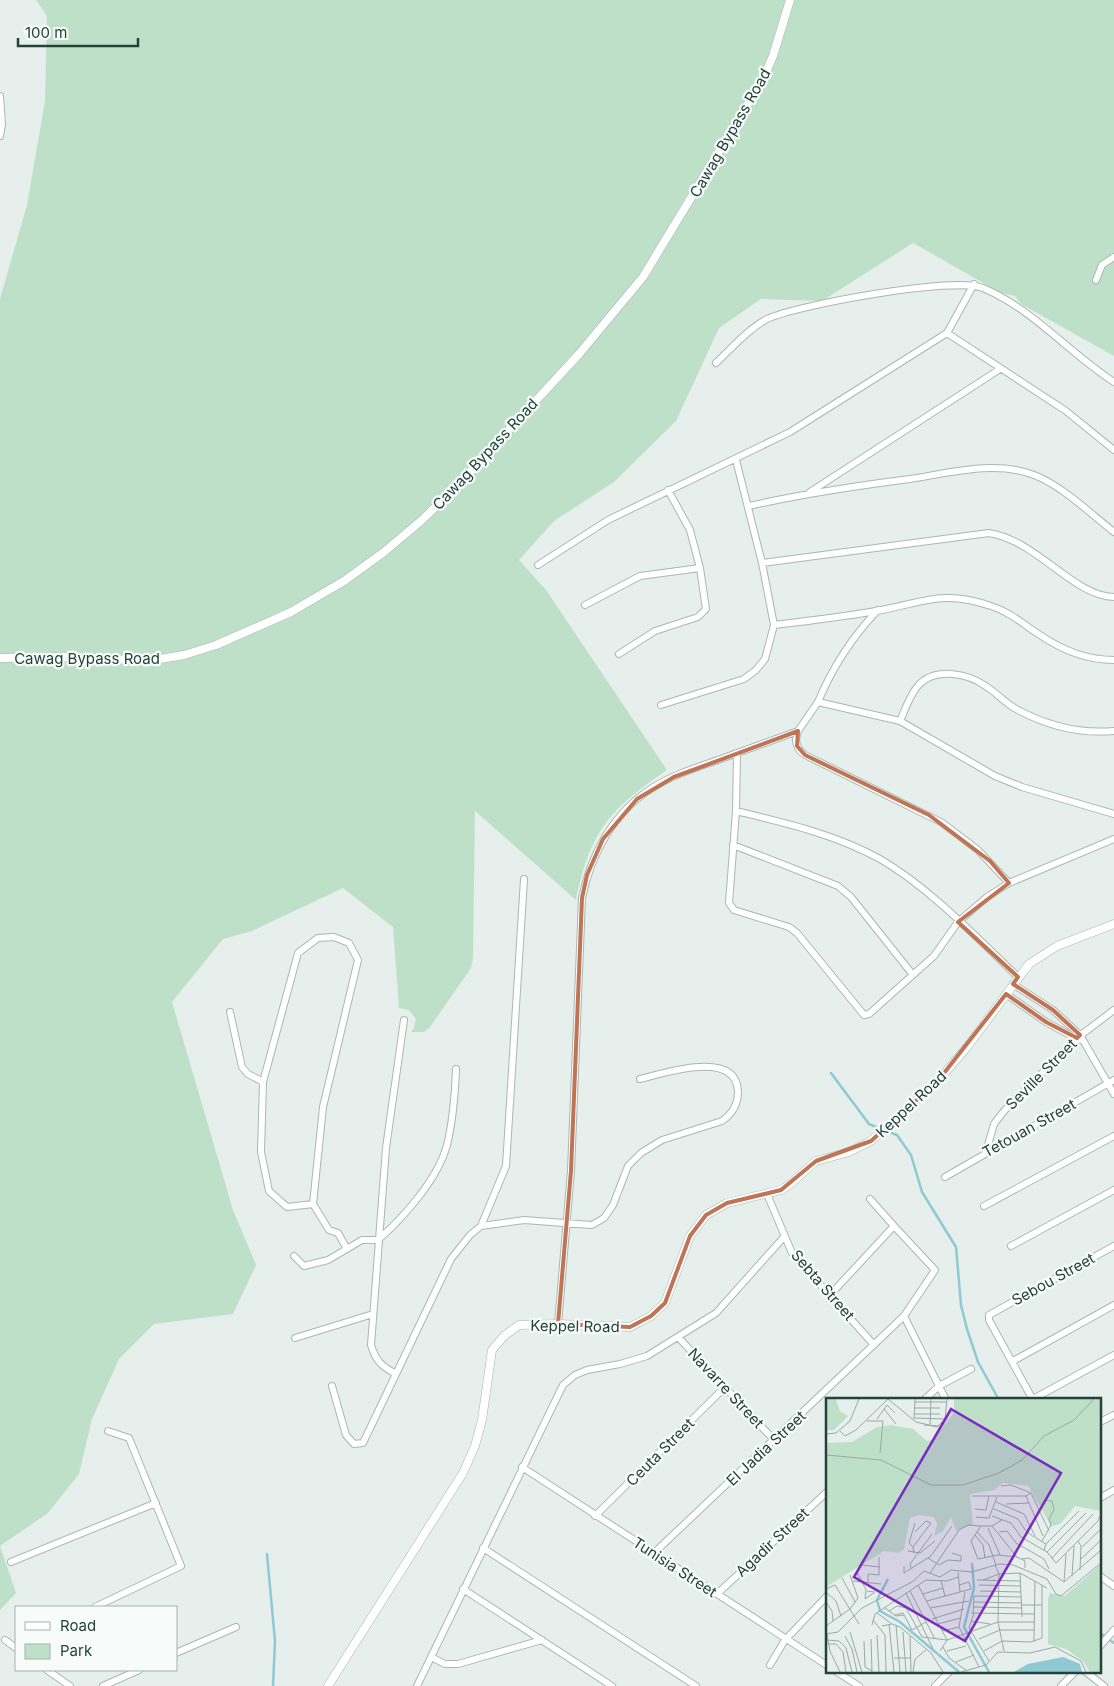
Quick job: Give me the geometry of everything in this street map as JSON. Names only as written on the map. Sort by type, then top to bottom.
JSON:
[{"type":"street","name":"Cawag Bypass Road","points":[[0,658],[71,657],[148,661],[184,655],[216,645],[291,612],[344,581],[384,552],[422,520],[458,485],[579,354],[643,277],[764,77],[773,56],[790,0]]},
{"type":"street","points":[[0,96],[0,136]]},
{"type":"street","points":[[1096,280],[1102,266],[1114,258]]},
{"type":"street","points":[[538,565],[608,520],[668,490],[736,460],[816,417],[947,333],[974,284]]},
{"type":"street","points":[[716,363],[756,326],[783,313],[885,291],[974,284],[1035,318],[1070,351],[1114,382]]},
{"type":"street","points":[[947,333],[1066,411],[1114,450]]},
{"type":"street","points":[[808,493],[1000,369]]},
{"type":"street","points":[[660,704],[744,679],[756,670],[764,659],[774,626],[762,564],[736,460]]},
{"type":"street","points":[[748,506],[808,493],[964,471],[1009,470],[1033,474],[1049,482],[1114,532]]},
{"type":"street","points":[[619,654],[650,634],[693,620],[702,614],[706,603],[700,568],[690,530],[668,490]]},
{"type":"street","points":[[762,564],[989,533],[1012,538],[1026,546],[1085,589],[1096,594],[1114,597]]},
{"type":"street","points":[[585,605],[640,576],[700,568]]},
{"type":"street","points":[[774,626],[878,610],[930,598],[947,597],[975,601],[1013,615],[1063,649],[1090,658],[1114,660]]},
{"type":"street","points":[[878,610],[860,629],[842,653],[818,702],[798,731],[795,739],[797,746],[805,755],[940,822],[978,850],[1009,883]]},
{"type":"street","points":[[900,721],[918,685],[940,674],[953,674],[977,681],[1018,710],[1056,726],[1088,732],[1114,731]]},
{"type":"street","points":[[818,702],[900,721],[995,776],[1022,787],[1114,814]]},
{"type":"street","points":[[558,1324],[565,1223],[571,1171],[582,898],[587,875],[604,839],[617,820],[637,799],[652,788],[674,777],[798,731]]},
{"type":"street","points":[[737,753],[736,811],[730,908],[789,927],[797,933],[863,1014],[869,1014],[934,956],[958,922],[987,897],[1009,883],[1114,839]]},
{"type":"street","points":[[736,811],[808,829],[853,846],[879,859],[900,872],[1018,977]]},
{"type":"street","points":[[733,844],[838,886],[913,975]]},
{"type":"street","points":[[332,1386],[346,1435],[354,1444],[363,1442],[451,1259],[470,1235],[481,1226],[506,1166],[524,879]]},
{"type":"street","name":"Keppel Road","points":[[328,1686],[463,1474],[475,1446],[482,1420],[492,1350],[504,1336],[519,1325],[558,1324],[630,1327],[651,1316],[665,1303],[690,1236],[700,1221],[720,1206],[767,1194],[789,1185],[816,1161],[857,1149],[890,1126],[937,1082],[967,1047],[1029,964],[1050,950],[1114,924]]},
{"type":"street","points":[[312,1204],[287,1207],[269,1191],[261,1152],[263,1082],[298,953],[318,938],[334,937],[349,943],[358,960],[323,1106],[312,1204],[329,1230],[338,1233],[347,1249]]},
{"type":"street","points":[[1013,984],[1053,1010],[1078,1037]]},
{"type":"street","points":[[1006,994],[1046,1022],[1085,1042],[1111,1082],[1114,1094]]},
{"type":"street","name":"Seville Street","points":[[986,1152],[994,1124],[1004,1111],[1078,1037],[1114,1010]]},
{"type":"street","points":[[230,1012],[242,1067],[248,1074],[263,1082]]},
{"type":"street","points":[[396,1374],[383,1367],[375,1359],[371,1345],[386,1148],[404,1020]]},
{"type":"street","points":[[481,1226],[524,1220],[592,1225],[604,1218],[613,1205],[628,1166],[641,1153],[662,1140],[722,1121],[729,1116],[736,1104],[738,1091],[735,1082],[728,1073],[715,1067],[693,1067],[640,1079]]},
{"type":"street","points":[[294,1256],[304,1266],[328,1260],[362,1240],[378,1240],[396,1225],[421,1193],[442,1159],[447,1145],[456,1069]]},
{"type":"street","name":"Tetouan Street","points":[[945,1176],[1111,1082]]},
{"type":"street","points":[[984,1206],[1114,1136]]},
{"type":"street","points":[[1010,1246],[1114,1190]]},
{"type":"street","name":"Sebta Street","points":[[767,1194],[784,1237],[802,1265],[874,1345]]},
{"type":"street","points":[[830,1295],[894,1226],[870,1199]]},
{"type":"street","name":"El Jadia Street","points":[[654,1553],[904,1316],[935,1273],[933,1266],[894,1226]]},
{"type":"street","points":[[417,1686],[556,1395],[563,1385],[575,1375],[587,1370],[620,1364],[648,1356],[716,1313],[784,1237]]},
{"type":"street","name":"Sebou Street","points":[[1013,1362],[989,1320],[992,1313],[1114,1246]]},
{"type":"street","points":[[1032,1398],[1013,1362],[1114,1305]]},
{"type":"street","points":[[295,1338],[373,1314]]},
{"type":"street","points":[[904,1316],[945,1398]]},
{"type":"street","name":"Navarre Street","points":[[678,1337],[774,1440]]},
{"type":"street","points":[[1037,1398],[1114,1355]]},
{"type":"street","points":[[926,1398],[939,1386],[971,1369]]},
{"type":"street","name":"Ceuta Street","points":[[595,1516],[725,1388]]},
{"type":"street","points":[[1102,1421],[1114,1415]]},
{"type":"street","points":[[97,1606],[181,1566],[129,1438],[108,1431]]},
{"type":"street","name":"Tunisia Street","points":[[522,1467],[785,1640],[826,1665]]},
{"type":"street","points":[[1102,1497],[1114,1490]]},
{"type":"street","name":"Agadir Street","points":[[717,1594],[826,1493]]},
{"type":"street","points":[[11,1562],[156,1503]]},
{"type":"street","points":[[483,1548],[696,1686]]},
{"type":"street","points":[[1102,1577],[1114,1586]]},
{"type":"street","points":[[464,1589],[612,1686]]},
{"type":"street","points":[[770,1665],[785,1640],[826,1597]]},
{"type":"street","points":[[178,1652],[236,1627]]},
{"type":"street","points":[[1102,1644],[1114,1630]]},
{"type":"street","points":[[5,1640],[15,1647]]},
{"type":"street","points":[[430,1657],[445,1664],[458,1664],[542,1640]]},
{"type":"street","points":[[48,1671],[70,1686]]},
{"type":"street","points":[[103,1686],[128,1672]]},
{"type":"street","points":[[842,1674],[859,1686]]},
{"type":"street","points":[[935,1686],[947,1674]]},
{"type":"street","points":[[1061,1686],[1073,1674]]},
{"type":"street","points":[[1089,1674],[1104,1686]]},
{"type":"highlighted area","points":[[798,731],[797,746],[805,755],[929,815],[990,861],[1009,883],[958,922],[1018,977],[1013,984],[1053,1010],[1080,1035],[1077,1038],[1046,1022],[1006,994],[937,1082],[871,1141],[816,1161],[781,1190],[727,1203],[706,1215],[690,1236],[665,1303],[651,1316],[630,1327],[558,1324],[571,1171],[582,898],[587,875],[603,839],[637,799],[674,777]]},
{"type":"green space","points":[[36,0],[1114,0],[1114,356],[1021,304],[1015,296],[1001,293],[913,243],[822,301],[761,299],[719,328],[676,421],[614,482],[554,521],[519,560],[546,590],[667,770],[631,797],[605,824],[588,856],[576,900],[475,811],[473,958],[471,968],[430,1027],[424,1032],[411,1032],[416,1019],[409,1010],[399,1008],[393,927],[343,888],[252,931],[223,939],[172,1002],[233,1210],[256,1265],[233,1314],[154,1324],[119,1359],[92,1419],[79,1474],[48,1513],[0,1546],[0,299],[27,205],[45,101],[47,16]]},
{"type":"green space","points":[[0,1546],[16,1593],[0,1610]]},
{"type":"waterway","points":[[831,1073],[869,1124],[881,1129]]},
{"type":"waterway","points":[[886,1131],[897,1135],[911,1155],[922,1192],[956,1247],[961,1305],[967,1329],[978,1362],[998,1398]]},
{"type":"waterway","points":[[267,1554],[275,1641],[273,1686]]},
{"type":"waterway","points":[[1102,1634],[1114,1643]]}]
